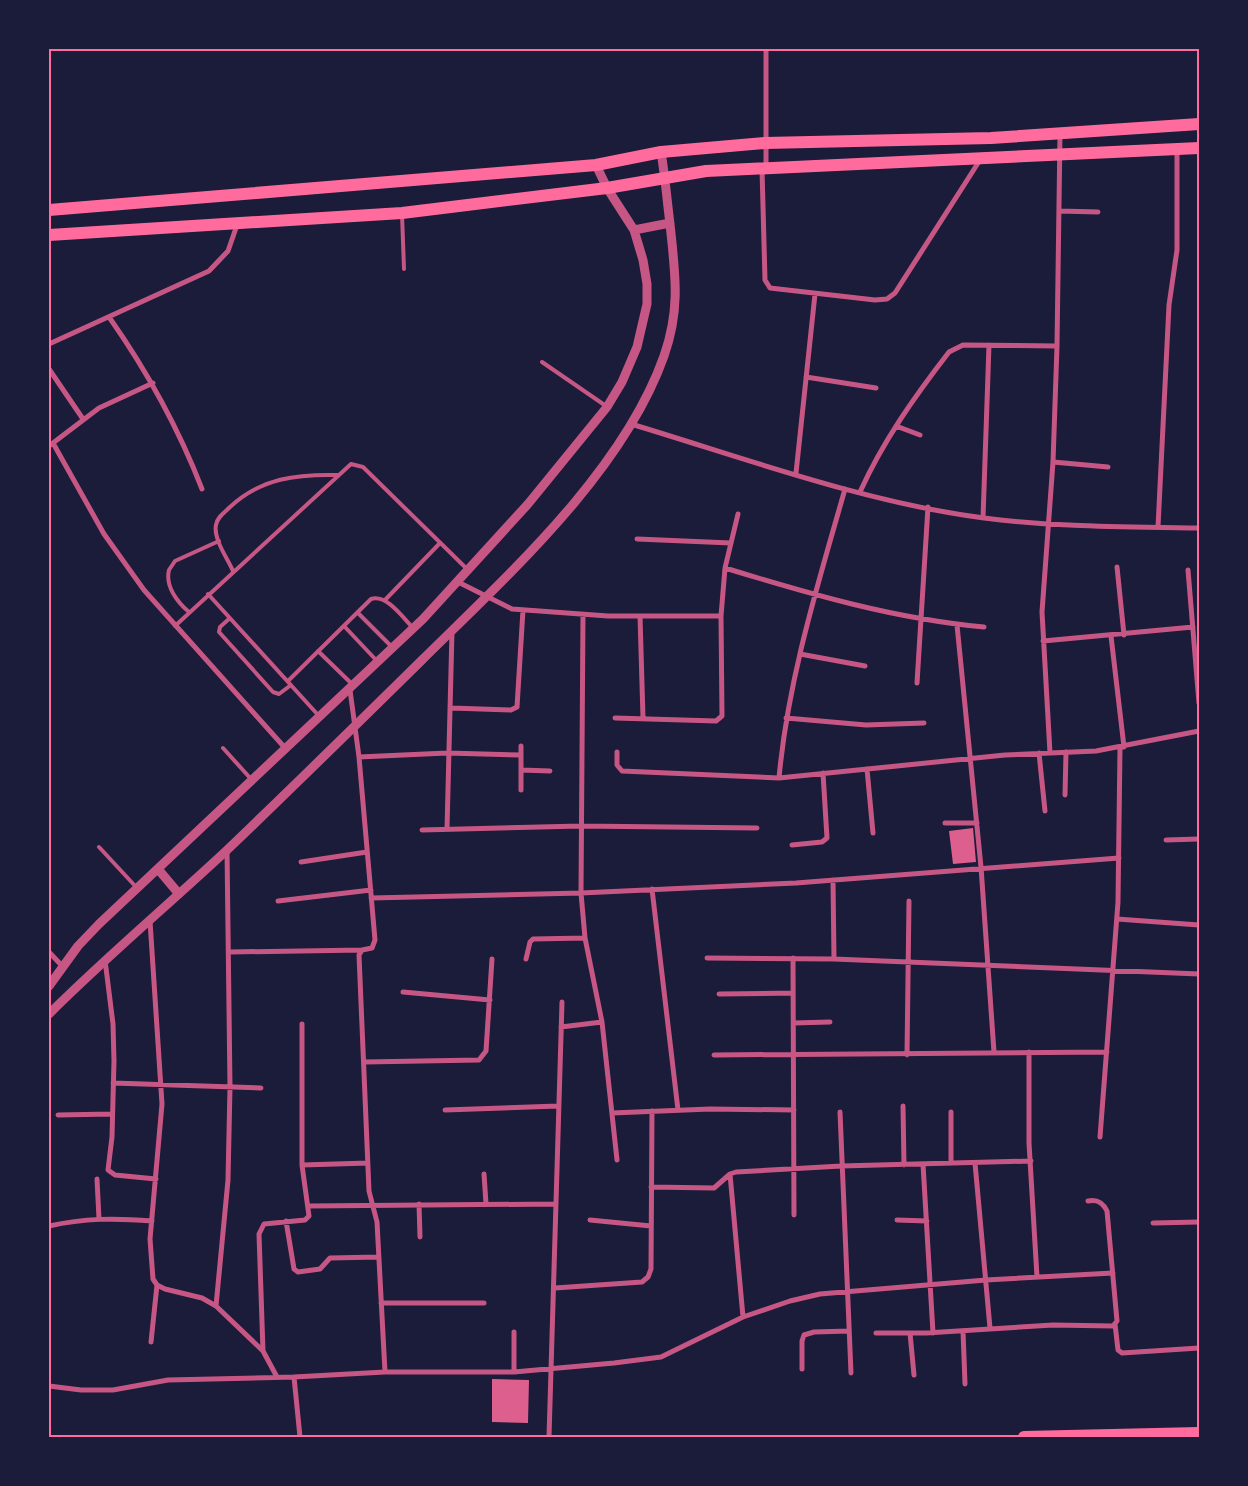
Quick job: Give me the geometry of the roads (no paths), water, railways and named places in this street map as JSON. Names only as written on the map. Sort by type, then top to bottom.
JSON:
[{"type":"main road","points":[[49,210],[596,165],[661,152],[765,143],[991,138],[1199,124]]},
{"type":"main road","points":[[864,164],[865,141]]},
{"type":"main road","points":[[49,236],[402,214],[607,188],[706,171],[1199,148]]},
{"type":"main road","points":[[1024,1437],[1199,1433]]},
{"type":"street","points":[[766,49],[765,280],[770,288],[875,300],[887,299],[895,293],[980,159]]},
{"type":"street","points":[[1050,753],[1042,612],[1050,524],[1053,462],[1057,346],[1060,132]]},
{"type":"street","points":[[1158,528],[1169,305],[1177,250],[1177,149]]},
{"type":"street","points":[[49,1014],[227,850],[452,630],[555,524],[589,484],[630,424],[651,389],[665,354],[674,318],[677,281],[661,152]]},
{"type":"street","points":[[49,986],[88,934],[414,629],[469,571],[562,464],[607,408],[630,365],[643,326],[647,284],[643,260],[634,230],[607,188],[596,165]]},
{"type":"street","points":[[1059,211],[1098,212]]},
{"type":"street","points":[[634,230],[670,223]]},
{"type":"street","points":[[49,344],[209,271],[228,251],[237,225]]},
{"type":"street","points":[[796,473],[815,294]]},
{"type":"street","points":[[109,317],[152,383],[180,435],[202,490]]},
{"type":"street","points":[[860,492],[875,460],[896,426],[949,352],[963,345],[1057,346]]},
{"type":"street","points":[[983,518],[989,345]]},
{"type":"street","points":[[49,369],[83,419]]},
{"type":"street","points":[[806,377],[876,388]]},
{"type":"street","points":[[152,383],[116,398],[83,419],[51,445],[104,534],[144,590],[286,750]]},
{"type":"street","points":[[630,424],[845,489],[983,518],[1050,524],[1199,528]]},
{"type":"street","points":[[896,426],[920,436]]},
{"type":"street","points":[[1053,462],[1108,467]]},
{"type":"street","points":[[779,778],[786,718],[800,654],[814,595],[845,489]]},
{"type":"street","points":[[917,683],[928,507]]},
{"type":"street","points":[[615,718],[716,721],[722,716],[721,616],[725,568],[738,514]]},
{"type":"street","points":[[637,539],[731,543]]},
{"type":"street","points":[[1117,567],[1124,635]]},
{"type":"street","points":[[725,568],[814,595],[920,620],[984,627]]},
{"type":"street","points":[[1188,570],[1197,659],[1199,703]]},
{"type":"street","points":[[458,582],[502,606],[523,610],[584,615],[721,616]]},
{"type":"street","points":[[451,708],[511,710],[517,707],[523,610]]},
{"type":"street","points":[[584,615],[581,893],[584,938],[602,1022],[617,1160]]},
{"type":"street","points":[[640,616],[643,718]]},
{"type":"street","points":[[957,625],[982,867],[994,1052]]},
{"type":"street","points":[[1043,641],[1124,635],[1193,627]]},
{"type":"street","points":[[446,829],[452,630]]},
{"type":"street","points":[[1100,1137],[1117,919],[1122,747],[1111,636]]},
{"type":"street","points":[[800,654],[865,666]]},
{"type":"street","points":[[230,952],[362,950],[372,948],[374,944],[371,890],[359,757],[354,726],[352,688]]},
{"type":"street","points":[[786,718],[866,725],[924,723]]},
{"type":"street","points":[[617,752],[617,765],[622,771],[779,778],[970,758],[1122,747],[1170,735],[1199,731]]},
{"type":"street","points":[[521,746],[521,790]]},
{"type":"street","points":[[1065,795],[1066,752]]},
{"type":"street","points":[[359,757],[447,753],[521,755]]},
{"type":"street","points":[[1039,753],[1045,811]]},
{"type":"street","points":[[867,769],[872,833]]},
{"type":"street","points":[[521,770],[550,771]]},
{"type":"street","points":[[792,845],[822,842],[827,838],[823,773]]},
{"type":"street","points":[[945,823],[977,824]]},
{"type":"street","points":[[422,830],[582,826],[757,828]]},
{"type":"street","points":[[1166,840],[1199,839]]},
{"type":"street","points":[[216,1306],[228,1180],[230,952],[227,850]]},
{"type":"street","points":[[301,862],[367,852]]},
{"type":"street","points":[[371,898],[581,893],[833,880],[982,867],[1119,858]]},
{"type":"street","points":[[158,869],[179,894]]},
{"type":"street","points":[[833,880],[834,959]]},
{"type":"street","points":[[652,889],[678,1110]]},
{"type":"street","points":[[278,901],[371,890]]},
{"type":"street","points":[[907,1055],[910,901]]},
{"type":"street","points":[[1117,919],[1199,925]]},
{"type":"street","points":[[150,921],[162,1085],[150,1238],[152,1279],[158,1285],[202,1298],[216,1306],[263,1351],[277,1377]]},
{"type":"street","points":[[526,959],[530,942],[533,939],[584,938]]},
{"type":"street","points":[[362,950],[359,955],[368,1163],[373,1206],[376,1215],[384,1372]]},
{"type":"street","points":[[49,952],[64,968]]},
{"type":"street","points":[[707,958],[794,958],[989,964],[1199,974]]},
{"type":"street","points":[[794,958],[794,1215]]},
{"type":"street","points":[[364,1062],[479,1060],[486,1051],[492,959]]},
{"type":"street","points":[[106,960],[113,1024],[112,1114],[108,1170],[115,1175],[156,1179]]},
{"type":"street","points":[[403,992],[490,1000]]},
{"type":"street","points":[[720,994],[793,992]]},
{"type":"street","points":[[549,1437],[553,1369],[555,1204],[562,1002]]},
{"type":"street","points":[[561,1027],[602,1022]]},
{"type":"street","points":[[793,1023],[830,1022]]},
{"type":"street","points":[[263,1351],[259,1234],[264,1224],[308,1219],[302,1165],[302,1024]]},
{"type":"street","points":[[1029,1052],[1031,1162],[1037,1277]]},
{"type":"street","points":[[714,1055],[794,1056],[1107,1052]]},
{"type":"street","points":[[113,1083],[261,1088]]},
{"type":"street","points":[[445,1110],[558,1106]]},
{"type":"street","points":[[903,1106],[904,1165]]},
{"type":"street","points":[[612,1113],[678,1110],[794,1110]]},
{"type":"street","points":[[555,1288],[642,1282],[648,1277],[651,1269],[652,1111]]},
{"type":"street","points":[[840,1112],[851,1373]]},
{"type":"street","points":[[951,1112],[951,1163]]},
{"type":"street","points":[[58,1115],[112,1114]]},
{"type":"street","points":[[652,1187],[714,1188],[730,1174],[841,1166],[1031,1162]]},
{"type":"street","points":[[302,1165],[368,1163]]},
{"type":"street","points":[[975,1163],[990,1328]]},
{"type":"street","points":[[923,1164],[934,1333]]},
{"type":"street","points":[[484,1174],[486,1204]]},
{"type":"street","points":[[730,1174],[743,1318]]},
{"type":"street","points":[[97,1179],[99,1218]]},
{"type":"street","points":[[1088,1201],[1094,1200],[1104,1204],[1108,1211],[1118,1350],[1122,1353],[1199,1348]]},
{"type":"street","points":[[419,1204],[420,1237]]},
{"type":"street","points":[[308,1206],[555,1204]]},
{"type":"street","points":[[49,1226],[75,1220],[99,1218],[152,1221]]},
{"type":"street","points":[[590,1220],[651,1226]]},
{"type":"street","points":[[897,1220],[927,1221]]},
{"type":"street","points":[[286,1221],[294,1269],[298,1272],[320,1269],[330,1258],[378,1257]]},
{"type":"street","points":[[1153,1223],[1199,1222]]},
{"type":"street","points":[[49,1386],[80,1390],[113,1390],[168,1380],[294,1377],[384,1372],[514,1372],[553,1369],[661,1357],[743,1318],[790,1301],[847,1290],[1113,1273]]},
{"type":"street","points":[[151,1342],[158,1285]]},
{"type":"street","points":[[381,1303],[484,1303]]},
{"type":"street","points":[[876,1333],[934,1333],[1053,1325],[1110,1328],[1116,1324]]},
{"type":"street","points":[[963,1330],[965,1384]]},
{"type":"street","points":[[802,1369],[802,1341],[804,1335],[814,1332],[849,1331]]},
{"type":"street","points":[[514,1332],[514,1372]]},
{"type":"street","points":[[910,1332],[914,1375]]},
{"type":"street","points":[[294,1377],[300,1437]]},
{"type":"lane","points":[[402,214],[404,270]]},
{"type":"lane","points":[[542,362],[607,408]]},
{"type":"lane","points":[[175,626],[351,464],[360,465],[469,571]]},
{"type":"lane","points":[[233,571],[216,531],[218,520],[236,502],[253,490],[291,476],[338,475]]},
{"type":"lane","points":[[190,612],[182,606],[171,589],[169,570],[175,562],[219,541]]},
{"type":"lane","points":[[385,600],[440,543]]},
{"type":"lane","points":[[208,594],[320,718]]},
{"type":"lane","points":[[230,618],[220,627],[219,632],[275,694],[279,694],[318,651],[371,599],[385,600],[414,629]]},
{"type":"lane","points":[[358,613],[393,649]]},
{"type":"lane","points":[[344,626],[378,663]]},
{"type":"lane","points":[[318,651],[352,688]]},
{"type":"lane","points":[[223,748],[253,781]]},
{"type":"lane","points":[[100,847],[137,888]]}]
